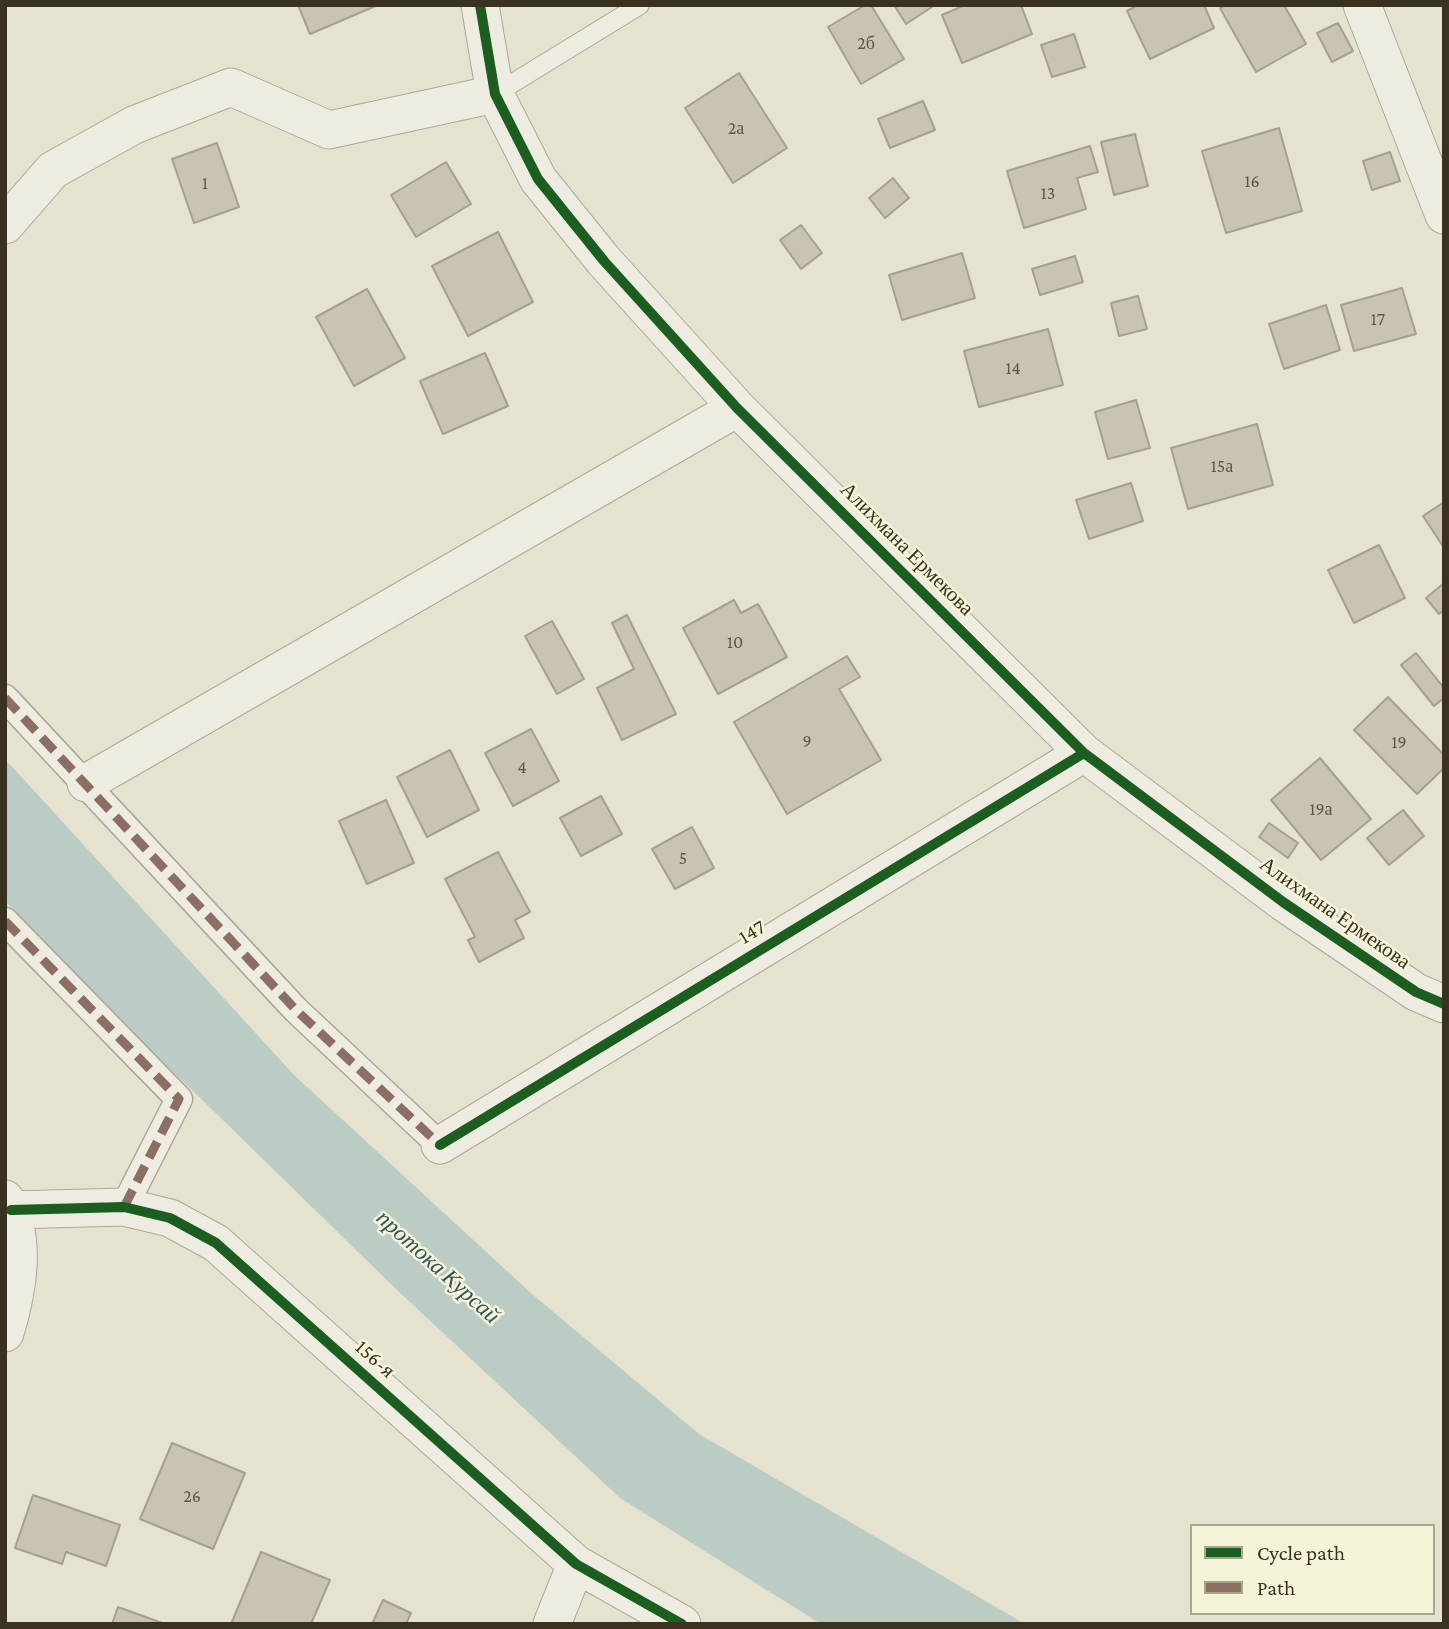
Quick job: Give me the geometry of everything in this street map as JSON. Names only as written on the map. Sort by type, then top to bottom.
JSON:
[{"type":"street","name":"Алихмана Ермекова","points":[[480,5],[495,94],[538,179],[604,261],[737,408],[1084,753],[1147,803],[1283,902],[1416,992],[1444,1004]]},
{"type":"street","points":[[1362,5],[1444,215]]},
{"type":"street","points":[[5,225],[53,170],[134,125],[231,87],[329,130],[495,94]]},
{"type":"street","points":[[86,783],[737,408]]},
{"type":"street","points":[[5,698],[296,1010],[440,1145]]},
{"type":"street","name":"147","points":[[440,1145],[1084,753]]},
{"type":"street","points":[[5,921],[179,1099],[124,1207]]},
{"type":"street","points":[[5,1333],[16,1295],[18,1255],[8,1204]]},
{"type":"street","name":"156-я","points":[[8,1204],[124,1207],[170,1218],[216,1243],[576,1564],[682,1624]]},
{"type":"street","points":[[551,1623],[576,1564]]},
{"type":"lane","points":[[495,94],[640,5]]},
{"type":"water","name":"протока Курсай","points":[[5,759],[295,1076],[532,1294],[699,1434],[1025,1624],[821,1624],[620,1498],[396,1289],[146,1045],[5,901]]},
{"type":"building","points":[[298,5],[378,5],[310,34]]},
{"type":"building","points":[[865,5],[871,5],[904,59],[861,84],[828,27]]},
{"type":"building","points":[[894,5],[935,5],[906,24]]},
{"type":"building","points":[[965,5],[1021,5],[1032,34],[962,63],[942,15]]},
{"type":"building","points":[[1138,5],[1204,5],[1214,28],[1150,59],[1127,11]]},
{"type":"building","points":[[1226,5],[1284,5],[1306,44],[1256,72],[1220,8]]},
{"type":"building","points":[[1338,23],[1353,51],[1332,62],[1317,33]]},
{"type":"building","points":[[1074,34],[1085,67],[1052,77],[1041,45]]},
{"type":"building","points":[[739,73],[787,148],[733,183],[685,108]]},
{"type":"building","points":[[923,101],[935,130],[890,148],[878,119]]},
{"type":"building","points":[[1279,128],[1302,211],[1226,233],[1202,151]]},
{"type":"building","points":[[1135,134],[1148,186],[1114,195],[1101,142]]},
{"type":"building","points":[[217,143],[239,207],[194,223],[172,159]]},
{"type":"building","points":[[1090,146],[1098,172],[1077,178],[1086,209],[1024,228],[1007,171]]},
{"type":"building","points":[[1390,152],[1400,181],[1372,190],[1363,161]]},
{"type":"building","points":[[446,162],[471,204],[416,237],[391,195]]},
{"type":"building","points":[[893,178],[909,198],[885,218],[869,198]]},
{"type":"building","points":[[801,225],[822,253],[801,269],[780,240]]},
{"type":"building","points":[[498,232],[533,302],[468,336],[432,266]]},
{"type":"building","points":[[962,253],[975,298],[902,320],[889,275]]},
{"type":"building","points":[[1075,256],[1083,282],[1040,295],[1032,269]]},
{"type":"building","points":[[1402,288],[1416,334],[1354,351],[1341,305]]},
{"type":"building","points":[[367,289],[405,358],[354,386],[316,317]]},
{"type":"building","points":[[1138,296],[1147,329],[1119,336],[1111,303]]},
{"type":"building","points":[[1326,305],[1340,350],[1284,369],[1269,324]]},
{"type":"building","points":[[1048,329],[1063,385],[979,407],[964,351]]},
{"type":"building","points":[[485,353],[508,406],[443,434],[420,381]]},
{"type":"building","points":[[1136,400],[1150,448],[1108,459],[1095,412]]},
{"type":"building","points":[[1257,424],[1273,485],[1188,509],[1171,448]]},
{"type":"building","points":[[1131,483],[1143,521],[1089,539],[1076,500]]},
{"type":"building","points":[[1444,502],[1444,548],[1423,516]]},
{"type":"building","points":[[1379,545],[1405,598],[1354,623],[1328,570]]},
{"type":"building","points":[[1444,583],[1444,610],[1439,614],[1426,598]]},
{"type":"building","points":[[734,600],[741,613],[758,604],[787,657],[718,694],[683,628]]},
{"type":"building","points":[[627,615],[676,714],[622,740],[597,688],[634,669],[612,623]]},
{"type":"building","points":[[552,621],[584,679],[557,694],[525,636]]},
{"type":"building","points":[[1416,653],[1444,688],[1444,698],[1434,706],[1401,665]]},
{"type":"building","points":[[847,656],[860,677],[839,689],[881,760],[787,814],[734,722]]},
{"type":"building","points":[[1388,697],[1444,755],[1444,768],[1417,794],[1354,730]]},
{"type":"building","points":[[531,729],[559,781],[513,806],[485,753]]},
{"type":"building","points":[[450,750],[479,810],[427,837],[397,777]]},
{"type":"building","points":[[1320,758],[1371,819],[1321,860],[1271,800]]},
{"type":"building","points":[[601,796],[622,834],[581,856],[560,818]]},
{"type":"building","points":[[386,800],[414,863],[367,884],[339,821]]},
{"type":"building","points":[[1403,810],[1424,836],[1389,865],[1367,838]]},
{"type":"building","points":[[1269,823],[1298,843],[1288,858],[1259,837]]},
{"type":"building","points":[[692,827],[714,868],[675,889],[652,849]]},
{"type":"building","points":[[498,852],[530,912],[515,920],[524,938],[479,962],[468,940],[475,937],[445,879]]},
{"type":"building","points":[[172,1443],[245,1473],[213,1549],[140,1519]]},
{"type":"building","points":[[33,1495],[120,1525],[106,1566],[66,1552],[62,1564],[15,1548]]},
{"type":"building","points":[[261,1552],[330,1580],[311,1624],[231,1624]]},
{"type":"building","points":[[383,1600],[411,1613],[406,1624],[372,1624]]},
{"type":"building","points":[[118,1607],[165,1624],[112,1624]]},
{"type":"marked path","points":[[5,698],[296,1010],[440,1145]]},
{"type":"marked path","points":[[5,921],[179,1099],[124,1207]]},
{"type":"cycle path","points":[[480,5],[495,94],[538,179],[604,261],[737,408],[1084,753],[1283,902],[1416,992],[1444,1004]]},
{"type":"cycle path","points":[[440,1145],[1084,753]]},
{"type":"cycle path","points":[[11,1210],[124,1207],[170,1218],[216,1243],[576,1564],[682,1624]]}]
